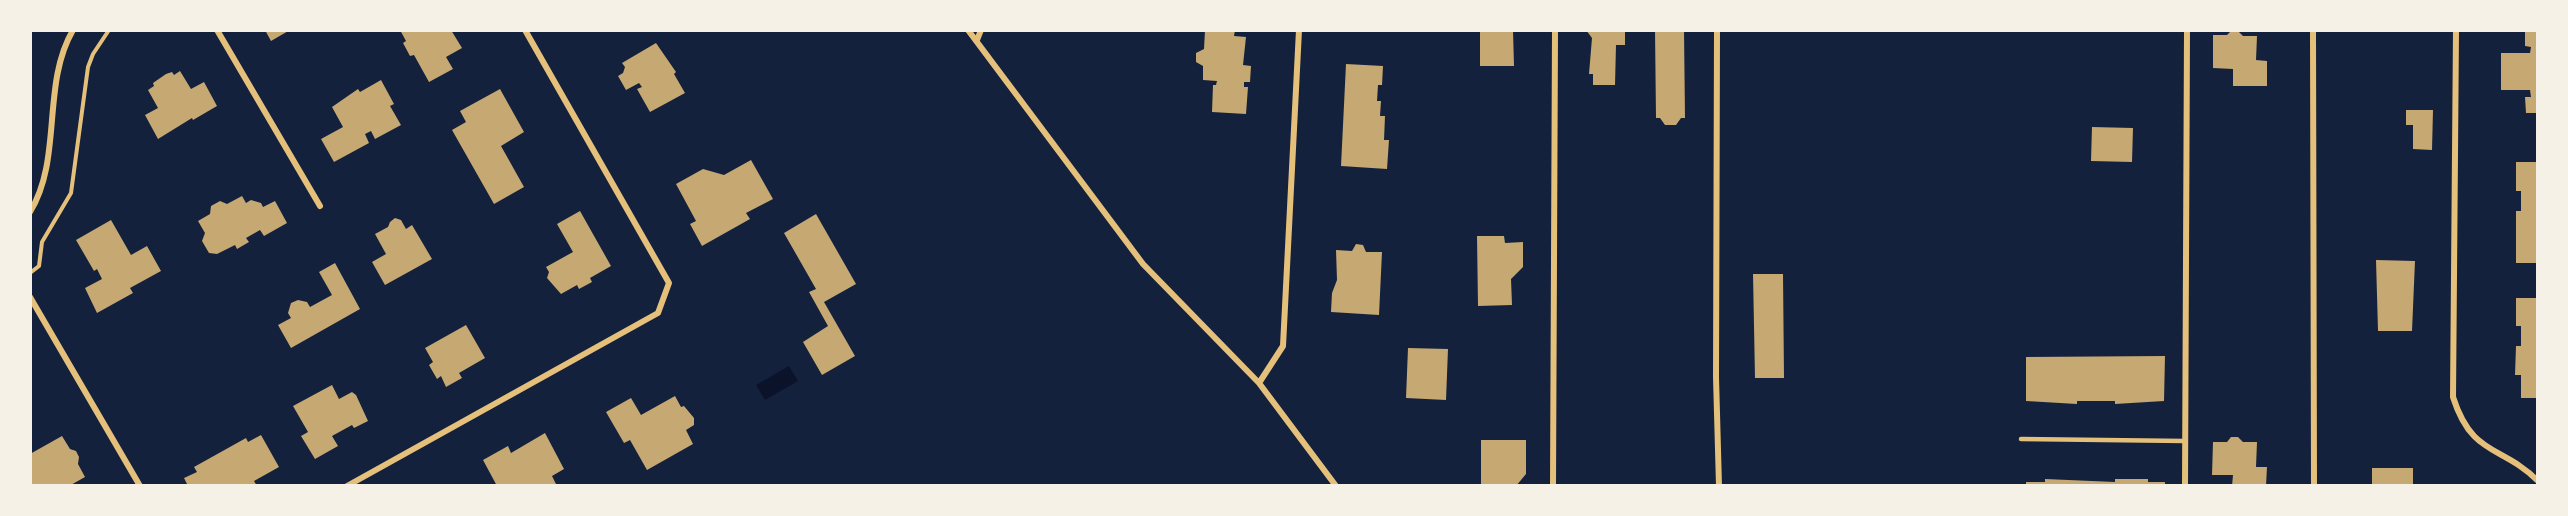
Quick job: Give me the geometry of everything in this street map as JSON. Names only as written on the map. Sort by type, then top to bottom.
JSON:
[{"type":"street","points":[[30,212],[44,183],[59,66],[74,30]]},
{"type":"street","points":[[217,30],[320,207]]},
{"type":"street","points":[[347,486],[658,312],[669,283],[525,30]]},
{"type":"street","points":[[968,30],[1143,264],[1259,383],[1336,486]]},
{"type":"street","points":[[977,40],[981,30]]},
{"type":"street","points":[[1259,383],[1283,346],[1299,30]]},
{"type":"street","points":[[1553,486],[1554,30]]},
{"type":"street","points":[[1717,30],[1716,377],[1719,486]]},
{"type":"street","points":[[2185,486],[2187,30]]},
{"type":"street","points":[[2313,30],[2314,486]]},
{"type":"street","points":[[2456,30],[2453,397],[2460,419],[2476,440],[2538,481]]},
{"type":"street","points":[[30,297],[140,486]]},
{"type":"lane","points":[[2021,439],[2185,441]]},
{"type":"path","points":[[30,273],[39,266],[42,242],[71,193],[88,67],[93,54],[109,30]]},
{"type":"water","points":[[789,366],[798,381],[765,400],[756,385]]},
{"type":"building","points":[[265,30],[290,30],[271,41]]},
{"type":"building","points":[[400,30],[451,30],[462,48],[446,57],[453,69],[429,82],[414,55],[410,56],[403,43],[406,41]]},
{"type":"building","points":[[1205,30],[1235,30],[1234,36],[1246,37],[1243,65],[1251,66],[1250,82],[1244,82],[1244,87],[1248,87],[1246,114],[1212,112],[1213,85],[1216,85],[1217,81],[1203,80],[1203,66],[1196,62],[1196,53],[1204,49]]},
{"type":"building","points":[[1480,30],[1513,30],[1514,66],[1480,66]]},
{"type":"building","points":[[1586,30],[1625,30],[1625,45],[1616,45],[1615,85],[1593,85],[1593,74],[1589,74],[1592,38]]},
{"type":"building","points":[[1655,30],[1684,30],[1685,118],[1681,118],[1676,125],[1665,125],[1660,118],[1656,118]]},
{"type":"building","points":[[2525,30],[2538,30],[2538,113],[2526,113],[2525,97],[2531,97],[2530,90],[2501,90],[2501,53],[2530,53],[2531,47],[2525,46]]},
{"type":"building","points":[[2231,31],[2238,31],[2243,36],[2257,36],[2256,60],[2267,61],[2267,86],[2233,86],[2233,69],[2213,68],[2213,35],[2227,35]]},
{"type":"building","points":[[656,43],[676,72],[674,74],[685,93],[650,112],[637,89],[642,87],[639,83],[626,90],[618,76],[623,73],[625,67],[622,63]]},
{"type":"building","points":[[1346,64],[1383,66],[1382,85],[1378,85],[1377,101],[1381,101],[1380,116],[1385,116],[1384,140],[1389,140],[1387,169],[1341,166]]},
{"type":"building","points":[[180,71],[191,89],[204,82],[217,106],[158,139],[145,115],[158,108],[148,90],[154,86],[153,83],[166,74],[172,72],[174,75]]},
{"type":"building","points":[[381,80],[394,104],[390,106],[401,125],[375,139],[371,131],[365,134],[369,143],[334,162],[321,139],[343,127],[332,107],[358,89],[360,92]]},
{"type":"building","points":[[500,89],[524,132],[501,146],[524,187],[494,204],[452,130],[466,122],[460,111]]},
{"type":"building","points":[[2406,110],[2433,110],[2432,150],[2413,149],[2413,125],[2406,125]]},
{"type":"building","points":[[2092,127],[2133,128],[2132,162],[2091,161]]},
{"type":"building","points":[[751,160],[773,199],[746,213],[750,219],[702,246],[690,224],[696,221],[676,184],[703,169],[724,175]]},
{"type":"building","points":[[2516,162],[2538,162],[2538,263],[2516,263],[2516,211],[2521,211],[2521,191],[2516,191]]},
{"type":"building","points":[[242,196],[246,203],[251,200],[261,203],[263,207],[275,201],[287,223],[264,236],[260,230],[246,238],[249,242],[237,249],[235,245],[217,254],[209,253],[202,241],[205,233],[198,221],[210,214],[211,206],[220,201],[227,204]]},
{"type":"building","points":[[580,211],[611,266],[590,278],[592,282],[579,289],[577,285],[561,294],[547,278],[549,272],[546,267],[573,252],[557,224]]},
{"type":"building","points":[[816,214],[856,284],[824,302],[855,356],[822,375],[803,342],[828,326],[809,292],[816,289],[784,233]]},
{"type":"building","points":[[395,218],[401,220],[406,229],[412,225],[432,259],[385,285],[372,262],[386,254],[375,234],[388,227]]},
{"type":"building","points":[[111,220],[131,255],[147,246],[161,271],[130,288],[133,293],[97,313],[85,288],[102,279],[97,269],[94,271],[76,240]]},
{"type":"building","points":[[1477,236],[1504,236],[1505,243],[1523,242],[1523,267],[1511,279],[1512,305],[1478,306]]},
{"type":"building","points":[[1356,244],[1363,245],[1366,252],[1382,252],[1379,315],[1331,312],[1332,293],[1337,280],[1336,250],[1352,251]]},
{"type":"building","points":[[2376,260],[2415,261],[2412,331],[2378,331]]},
{"type":"building","points":[[335,263],[360,309],[291,348],[278,325],[291,318],[288,313],[291,303],[298,300],[307,302],[310,307],[332,295],[319,272]]},
{"type":"building","points":[[1753,274],[1783,274],[1784,378],[1755,378]]},
{"type":"building","points":[[2516,298],[2538,298],[2538,398],[2521,398],[2521,375],[2515,375],[2516,346],[2521,346],[2521,326],[2516,326]]},
{"type":"building","points":[[466,325],[485,358],[459,373],[462,378],[446,387],[441,376],[437,379],[429,365],[433,362],[425,348]]},
{"type":"building","points":[[1408,348],[1448,349],[1446,400],[1406,398]]},
{"type":"building","points":[[2165,356],[2164,401],[2115,404],[2115,401],[2077,401],[2077,404],[2026,401],[2026,357]]},
{"type":"building","points":[[332,385],[339,399],[352,392],[356,395],[368,421],[354,428],[352,425],[332,436],[338,446],[315,459],[301,436],[308,432],[293,406]]},
{"type":"building","points":[[675,396],[681,407],[684,406],[694,418],[694,425],[686,430],[693,444],[647,470],[630,440],[624,443],[606,412],[631,398],[641,415]]},
{"type":"building","points":[[545,433],[564,469],[552,476],[557,486],[497,486],[483,460],[508,446],[511,453]]},
{"type":"building","points":[[261,435],[279,467],[254,481],[257,486],[188,486],[184,478],[197,472],[194,467],[246,438],[248,442]]},
{"type":"building","points":[[62,436],[70,449],[76,451],[79,457],[78,464],[85,477],[69,486],[30,486],[30,454]]},
{"type":"building","points":[[2231,437],[2238,437],[2243,442],[2257,442],[2256,467],[2267,467],[2266,486],[2232,486],[2233,475],[2212,475],[2213,442],[2227,442]]},
{"type":"building","points":[[1481,440],[1526,440],[1526,474],[1516,486],[1481,486]]},
{"type":"building","points":[[2372,468],[2413,468],[2413,486],[2372,486]]},
{"type":"building","points":[[2045,479],[2115,482],[2115,479],[2148,479],[2148,482],[2165,482],[2165,486],[2026,486],[2026,482],[2045,482]]}]
